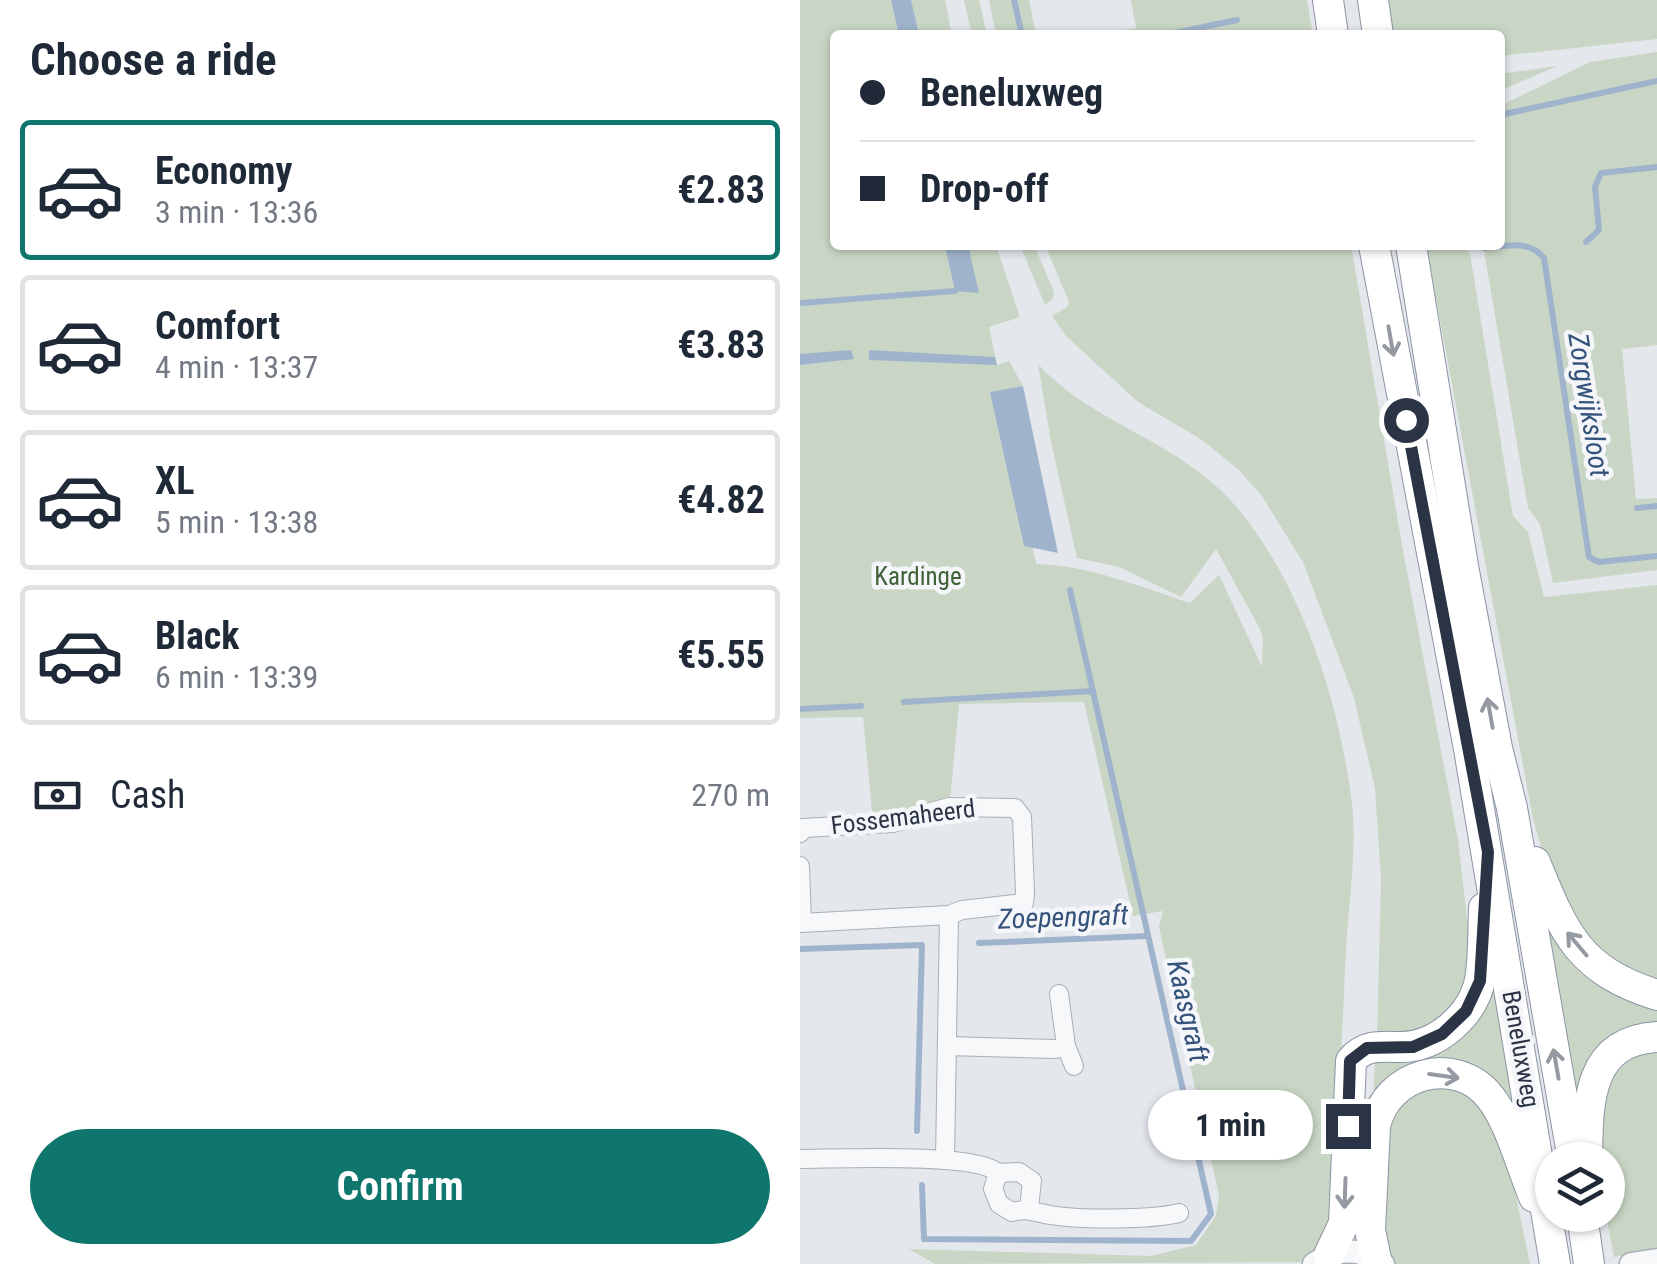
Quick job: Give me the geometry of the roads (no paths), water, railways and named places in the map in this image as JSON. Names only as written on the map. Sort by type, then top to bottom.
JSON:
[{"type":"highway","points":[[1328,0],[1332,30]]},
{"type":"highway","points":[[1373,0],[1377,30]]},
{"type":"highway","name":"Beneluxweg","points":[[1375,250],[1488,852],[1553,1252]]},
{"type":"highway","name":"Beneluxweg","points":[[1412,250],[1463,566],[1512,808],[1570,1142]]},
{"type":"highway","points":[[1512,808],[1556,915],[1571,940],[1593,963],[1624,984],[1657,995]]},
{"type":"highway","points":[[1321,1260],[1344,1223],[1350,1061],[1367,1048],[1413,1047],[1428,1042],[1455,1024],[1466,1011],[1480,981],[1488,852]]},
{"type":"highway","points":[[1587,1142],[1594,1078],[1602,1064],[1618,1048],[1640,1038],[1657,1036]]},
{"type":"highway","points":[[1380,1261],[1370,1230],[1378,1111],[1405,1080],[1429,1074],[1451,1075],[1474,1083],[1490,1097],[1553,1252]]},
{"type":"highway","points":[[1585,1232],[1589,1264]]},
{"type":"street","name":"Fossemaheerd","points":[[800,832],[803,828],[893,823],[949,806],[1014,808],[1022,817],[1024,904],[962,910],[949,915],[801,923],[800,866]]},
{"type":"street","points":[[945,1160],[949,915]]},
{"type":"street","points":[[1058,994],[1066,1046],[1074,1066]]},
{"type":"street","points":[[948,1046],[1066,1046]]},
{"type":"street","points":[[800,1158],[945,1160],[990,1165],[998,1173],[1019,1172],[1032,1181],[1029,1208]]},
{"type":"street","points":[[998,1173],[993,1189],[1000,1204],[1012,1212],[1029,1208],[1050,1215],[1159,1218],[1179,1213]]},
{"type":"street","points":[[1321,1260],[1356,1252],[1380,1261]]},
{"type":"street","points":[[1630,1264],[1657,1260]]},
{"type":"water","points":[[891,0],[911,0],[918,30],[898,30]]},
{"type":"water","points":[[946,250],[969,250],[979,293],[955,291]]},
{"type":"water","points":[[851,350],[854,359],[800,365],[800,354]]},
{"type":"water","points":[[869,350],[995,357],[997,365],[869,360]]},
{"type":"water","points":[[1023,386],[1058,553],[1024,546],[990,392]]},
{"type":"waterway","points":[[1014,0],[1021,30]]},
{"type":"waterway","points":[[1189,30],[1237,20]]},
{"type":"waterway","points":[[1505,114],[1657,81]]},
{"type":"waterway","points":[[1586,242],[1599,230],[1595,187],[1601,173],[1657,167]]},
{"type":"waterway","name":"Zorgwijksloot","points":[[1505,245],[1531,248],[1544,258],[1589,557],[1599,562],[1657,556]]},
{"type":"waterway","points":[[801,303],[955,291]]},
{"type":"waterway","points":[[1637,508],[1657,506]]},
{"type":"waterway","name":"Kaasgraft","points":[[922,1185],[924,1239],[1191,1241],[1211,1214],[1070,590]]},
{"type":"waterway","points":[[904,702],[1093,691]]},
{"type":"waterway","points":[[800,709],[861,706]]},
{"type":"waterway","name":"Zoepengraft","points":[[979,943],[1148,936]]},
{"type":"waterway","points":[[800,949],[922,945],[917,1131]]},
{"type":"park label","name":"Kardinge","points":[[918,576]]}]
